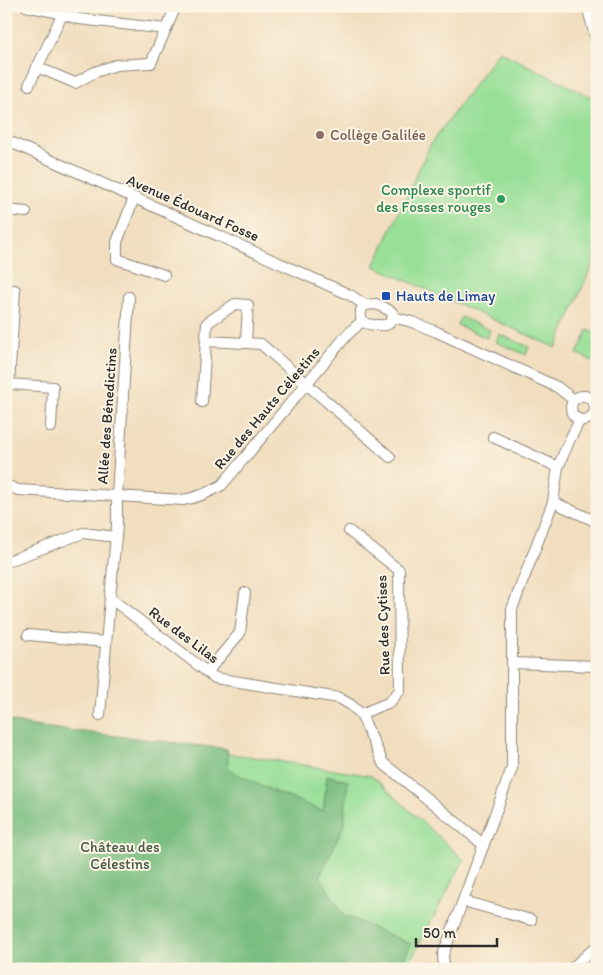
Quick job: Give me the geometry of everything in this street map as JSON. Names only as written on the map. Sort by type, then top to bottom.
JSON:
[{"type":"street","points":[[26,6],[79,19],[166,29]]},
{"type":"street","points":[[37,67],[75,83],[95,72],[116,65],[151,62],[176,6]]},
{"type":"street","points":[[587,6],[597,43]]},
{"type":"street","points":[[30,85],[62,15]]},
{"type":"street","name":"Avenue Édouard Fosse","points":[[6,140],[354,296],[365,305]]},
{"type":"street","points":[[134,198],[117,242],[117,259],[164,274]]},
{"type":"street","points":[[6,210],[26,212]]},
{"type":"street","points":[[15,290],[8,353],[9,384],[53,387],[51,427]]},
{"type":"street","name":"Allée des Bénedictins","points":[[116,537],[129,297]]},
{"type":"street","points":[[202,402],[207,323],[235,304],[248,305],[246,343]]},
{"type":"street","points":[[376,304],[392,312],[393,317],[390,323],[385,325],[369,325],[362,321],[360,310],[365,305],[376,304]]},
{"type":"street","points":[[393,317],[412,322],[446,336],[557,387],[574,400]]},
{"type":"street","name":"Rue des Hauts Célestins","points":[[6,485],[18,490],[183,500],[214,489],[222,485],[306,384],[362,321]]},
{"type":"street","points":[[206,341],[261,344],[390,457]]},
{"type":"street","points":[[584,395],[591,398],[596,405],[595,412],[587,420],[576,418],[571,411],[574,400],[584,395]]},
{"type":"street","points":[[444,969],[444,955],[512,768],[512,609],[553,502],[558,466],[580,420]]},
{"type":"street","points":[[493,437],[558,466]]},
{"type":"street","points":[[553,502],[597,522]]},
{"type":"street","name":"Rue des Cytises","points":[[349,531],[399,570],[400,690],[390,702],[361,714]]},
{"type":"street","points":[[6,562],[83,533],[116,537],[100,715]]},
{"type":"street","points":[[207,672],[240,633],[245,593]]},
{"type":"street","name":"Rue des Lilas","points":[[110,598],[215,678],[339,698],[351,704],[361,714]]},
{"type":"street","points":[[28,635],[106,642]]},
{"type":"street","points":[[512,663],[597,666]]},
{"type":"street","points":[[361,714],[383,764],[484,846]]},
{"type":"street","points":[[463,901],[531,920]]},
{"type":"street","points":[[571,969],[595,952]]},
{"type":"green space","name":"Complexe sportif des Fosses rouges","points":[[499,51],[593,98],[597,109],[597,254],[556,348],[374,266],[430,145]]},
{"type":"green space","points":[[461,317],[490,330],[487,338],[457,325]]},
{"type":"green space","points":[[588,330],[597,334],[597,363],[577,354]]},
{"type":"green space","points":[[499,334],[529,347],[526,355],[496,342]]},
{"type":"green space","name":"Château des Célestins","points":[[6,720],[33,726],[227,749],[229,770],[273,791],[323,811],[327,775],[348,781],[344,825],[320,876],[343,915],[411,944],[400,969],[6,969]]},
{"type":"green space","name":"Château des Célestins","points":[[34,733],[247,756],[372,776],[464,860],[406,969],[6,969]]},
{"type":"place","name":"Collège Galilée","points":[[320,135]]},
{"type":"place","name":"Complexe sportif des Fosses rouges","points":[[501,199]]},
{"type":"place","name":"Hauts de Limay","points":[[386,296]]}]
